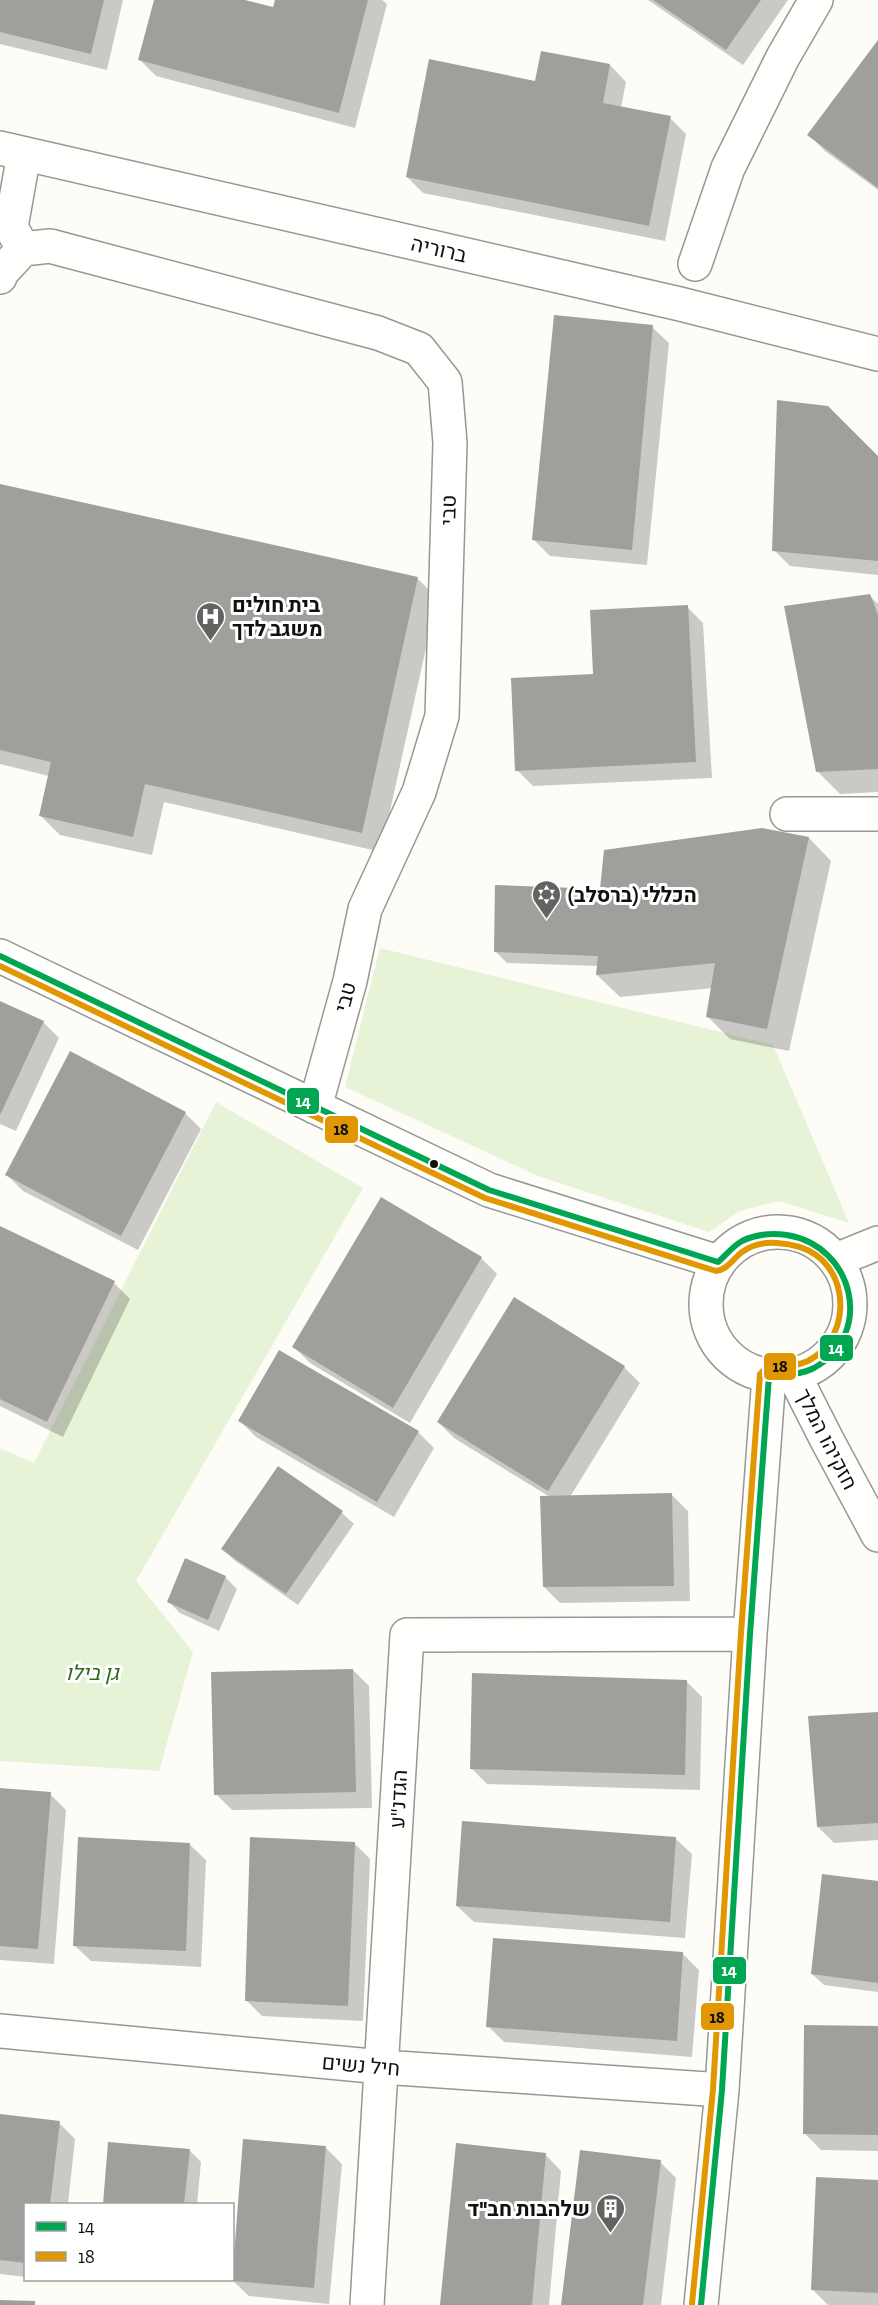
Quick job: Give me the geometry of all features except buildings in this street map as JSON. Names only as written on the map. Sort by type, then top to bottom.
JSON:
[{"type":"street","points":[[695,264],[728,168],[783,57],[816,0]]},
{"type":"street","points":[[0,277],[23,249],[11,227],[12,151]]},
{"type":"street","name":"ברוריה","points":[[12,151],[680,304],[878,354]]},
{"type":"street","name":"טבי","points":[[23,249],[50,246],[378,333],[419,349],[445,382],[450,443],[442,716],[419,792],[365,909],[350,981],[315,1107]]},
{"type":"street","points":[[788,814],[878,814]]},
{"type":"street","points":[[0,956],[489,1190],[718,1262]]},
{"type":"street","points":[[794,1233],[817,1243],[836,1260],[848,1283],[851,1308],[845,1333],[836,1348],[818,1365],[782,1376],[749,1371],[728,1357],[713,1336],[706,1312],[707,1294],[718,1262],[736,1245],[759,1234],[794,1233]]},
{"type":"street","points":[[836,1260],[878,1243]]},
{"type":"street","points":[[701,2305],[722,2090],[750,1634],[765,1448],[782,1376]]},
{"type":"street","name":"חזקיהו המלך","points":[[782,1376],[827,1440],[878,1535]]},
{"type":"street","points":[[765,1448],[773,1438],[796,1429],[811,1430],[827,1440]]},
{"type":"street","name":"הגדנ\"ע","points":[[367,2305],[407,1635],[750,1634]]},
{"type":"street","name":"חיל נשים","points":[[0,2031],[382,2067],[722,2090]]},
{"type":"green space","points":[[380,948],[773,1045],[849,1223],[779,1201],[740,1211],[709,1232],[538,1176],[345,1087]]},
{"type":"green space","name":"גן בילו","points":[[216,1102],[363,1188],[136,1581],[193,1652],[159,1771],[0,1761],[0,1448],[34,1463]]},
{"type":"transit line","name":"14","points":[[0,956],[489,1190],[718,1262],[736,1245],[747,1239],[764,1235],[787,1235],[810,1242],[828,1256],[841,1273],[848,1293],[850,1314],[845,1334],[833,1353],[809,1370],[769,1376],[750,1634],[722,2090],[701,2305]]},
{"type":"transit line","name":"18","points":[[0,966],[485,1198],[716,1271],[730,1264],[742,1252],[754,1246],[772,1243],[793,1245],[807,1250],[828,1266],[840,1295],[837,1326],[831,1340],[821,1352],[808,1361],[767,1367],[760,1374],[741,1633],[713,2089],[692,2304]]},
{"type":"place","name":"בית חולים משגב לדך","points":[[211,642]]},
{"type":"place","name":"הכללי (ברסלב)","points":[[547,920]]},
{"type":"place","name":"שלהבות חב\"ד","points":[[611,2234]]}]
